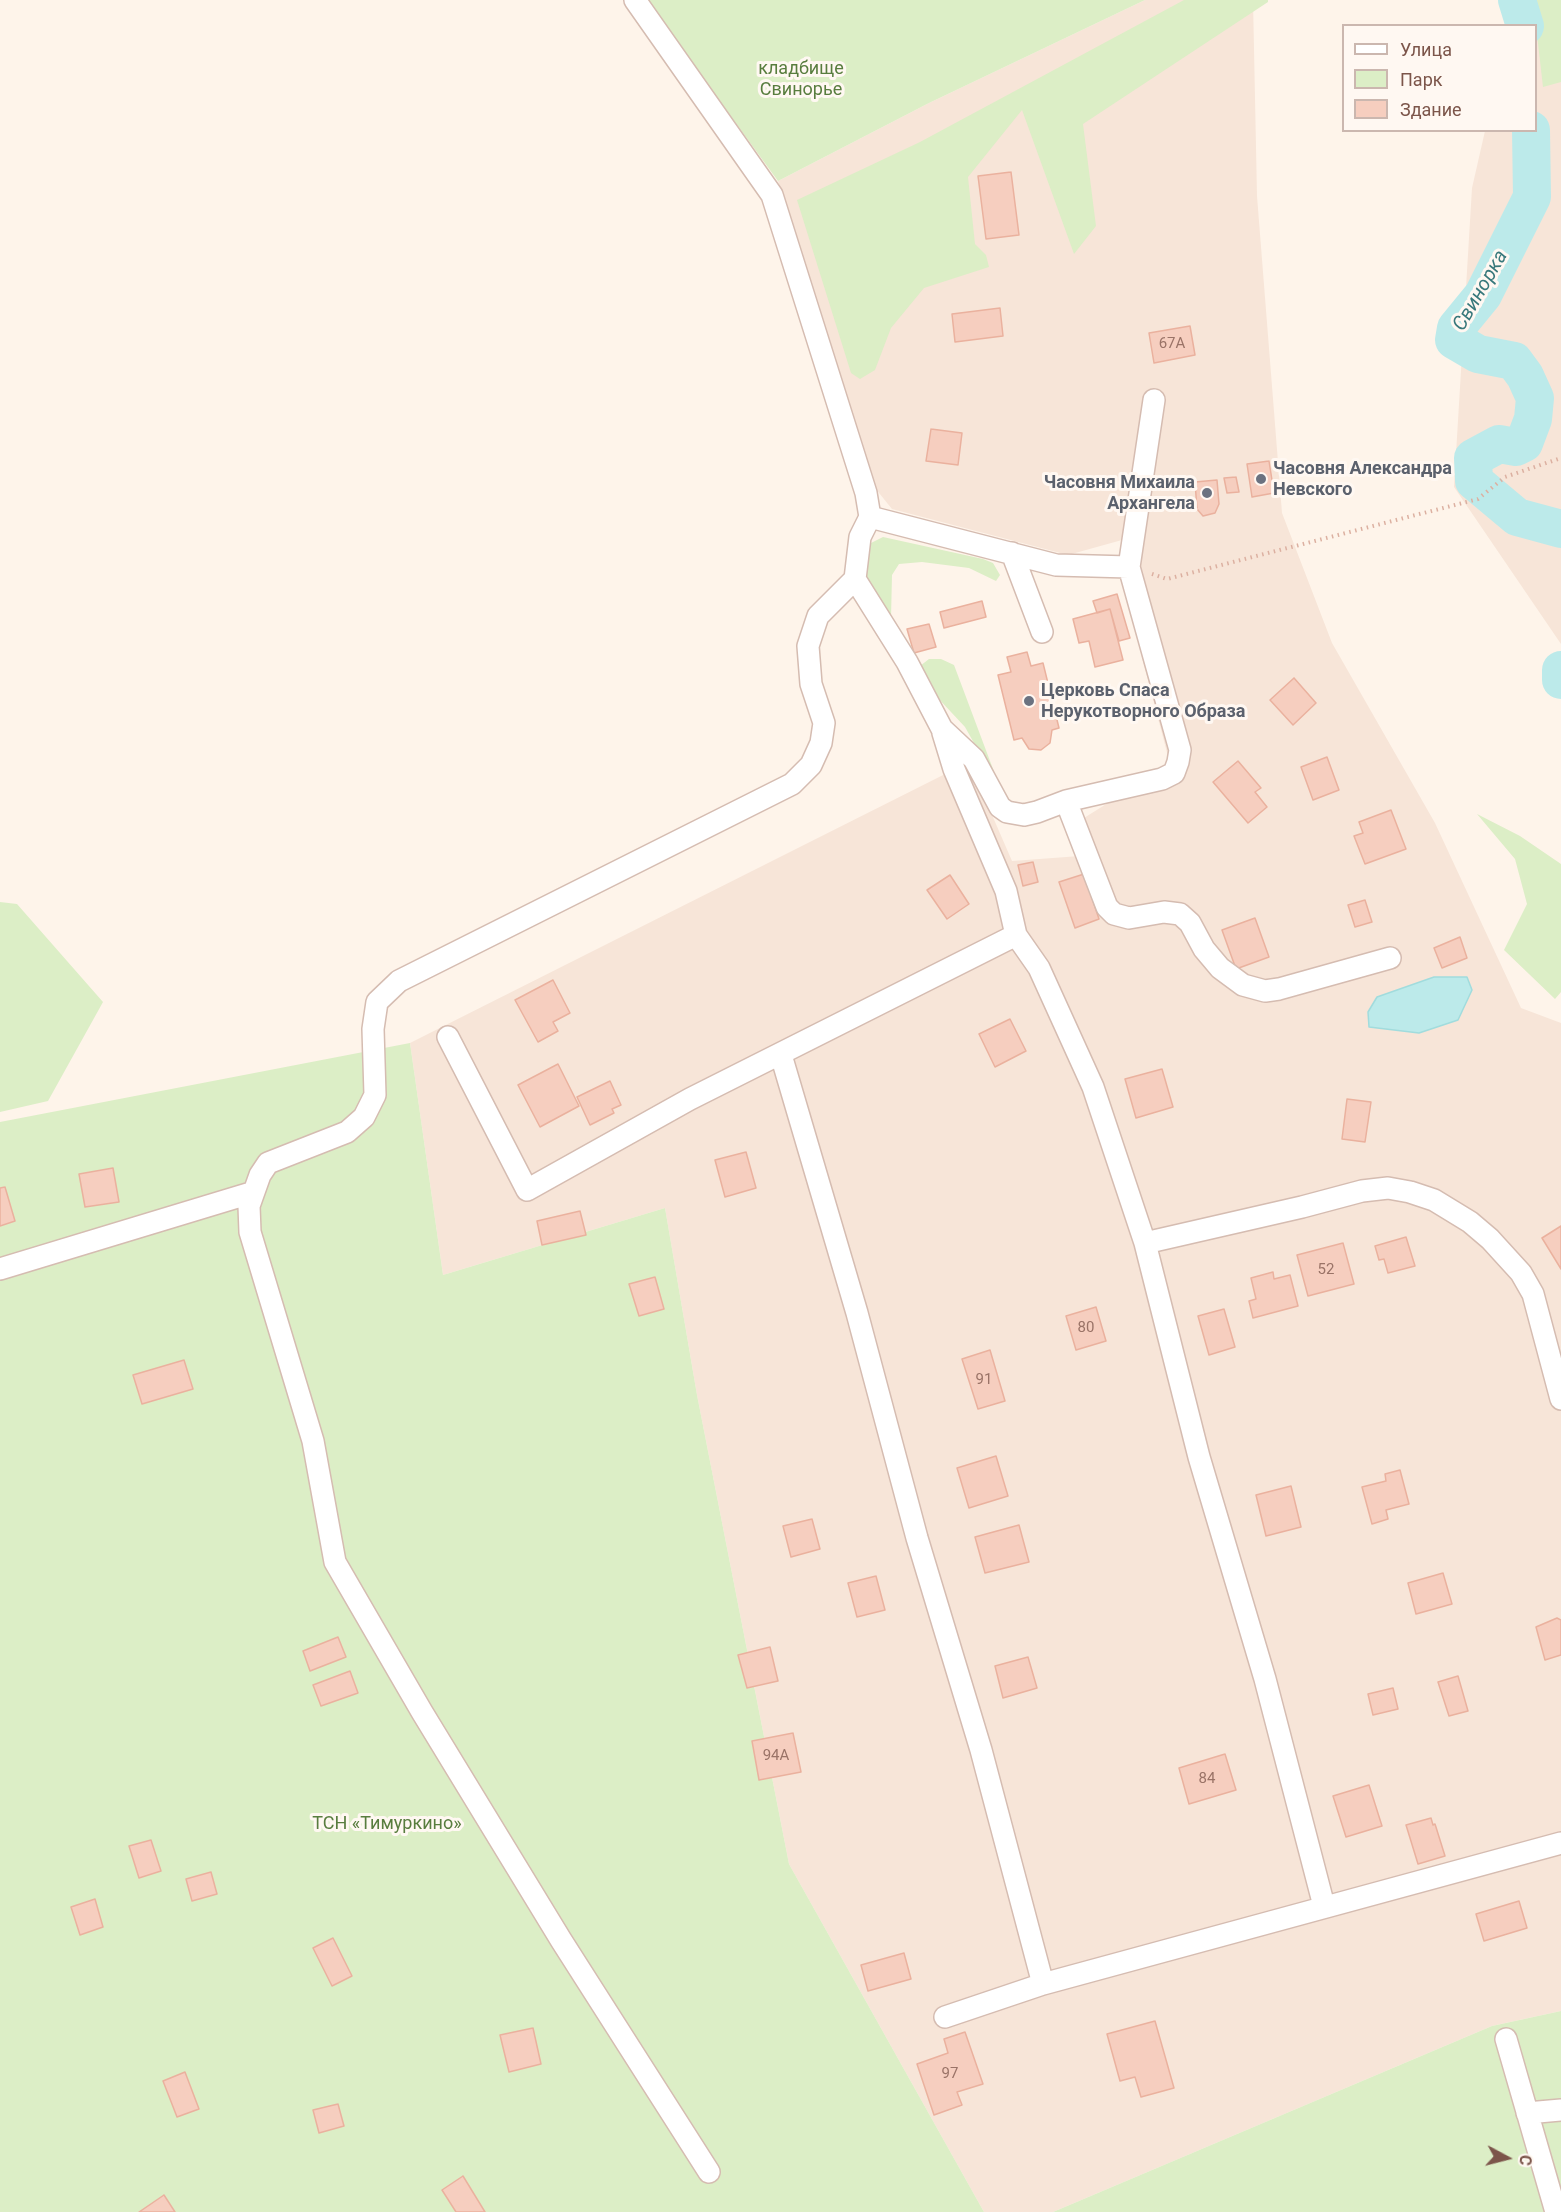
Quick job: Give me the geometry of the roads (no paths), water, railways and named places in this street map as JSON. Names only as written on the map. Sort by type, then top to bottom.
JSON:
[{"type":"street","points":[[635,0],[709,109],[772,195],[862,479],[870,517],[860,537],[855,579],[818,616],[808,646],[811,684],[824,723],[821,743],[812,765],[792,784],[399,981],[377,1002],[373,1029],[375,1095],[364,1117],[347,1132],[268,1163],[260,1175],[249,1206],[250,1232],[313,1441],[335,1562],[422,1712],[708,2172]]},
{"type":"street","points":[[942,729],[974,759],[1000,807],[1008,813],[1024,815],[1066,801],[1162,779],[1174,773],[1180,750],[1129,567],[1154,400]]},
{"type":"street","points":[[870,517],[1056,565],[1129,567]]},
{"type":"street","points":[[1012,554],[1042,632]]},
{"type":"street","points":[[855,579],[907,662],[942,729],[954,769],[1006,891],[1016,934],[1039,968],[1093,1088],[1145,1243],[1199,1457],[1265,1678],[1324,1906]]},
{"type":"street","points":[[1066,801],[1107,908],[1114,914],[1129,918],[1164,912],[1180,914],[1190,923],[1204,949],[1220,968],[1243,985],[1265,990],[1279,989],[1390,958]]},
{"type":"street","points":[[448,1037],[527,1190],[690,1099],[781,1055],[1016,934]]},
{"type":"street","points":[[781,1055],[857,1313],[917,1538],[981,1750],[1043,1984]]},
{"type":"street","points":[[1145,1243],[1302,1208],[1362,1191],[1388,1188],[1410,1191],[1434,1200],[1470,1222],[1498,1247],[1521,1273],[1533,1294],[1561,1399]]},
{"type":"street","points":[[0,1269],[254,1192]]},
{"type":"street","points":[[945,2017],[1043,1984],[1561,1843]]},
{"type":"street","points":[[1506,2039],[1556,2212]]},
{"type":"street","points":[[1527,2113],[1561,2110]]},
{"type":"water","points":[[1434,977],[1467,977],[1472,990],[1458,1020],[1419,1033],[1369,1027],[1368,1012],[1377,997]]},
{"type":"waterway","name":"Свинорка","points":[[1517,0],[1524,24]]},
{"type":"waterway","name":"Свинорка","points":[[1531,132],[1532,197],[1483,295],[1456,328],[1454,340],[1478,354],[1514,361],[1525,376],[1535,398],[1533,419],[1524,443],[1516,447],[1499,444],[1473,458],[1474,481],[1517,517],[1561,529]]},
{"type":"waterway","name":"Свинорка","points":[[1561,670],[1561,680]]},
{"type":"place","name":"Часовня Александра Невского","points":[[1261,479]]},
{"type":"place","name":"Часовня Михаила Архангела","points":[[1207,493]]},
{"type":"place","name":"Церковь Спаса Нерукотворного Образа","points":[[1029,701]]},
{"type":"park label","name":"кладбище Свинорье","points":[[801,79]]},
{"type":"park label","name":"ТСН «Тимуркино»","points":[[387,1824]]}]
